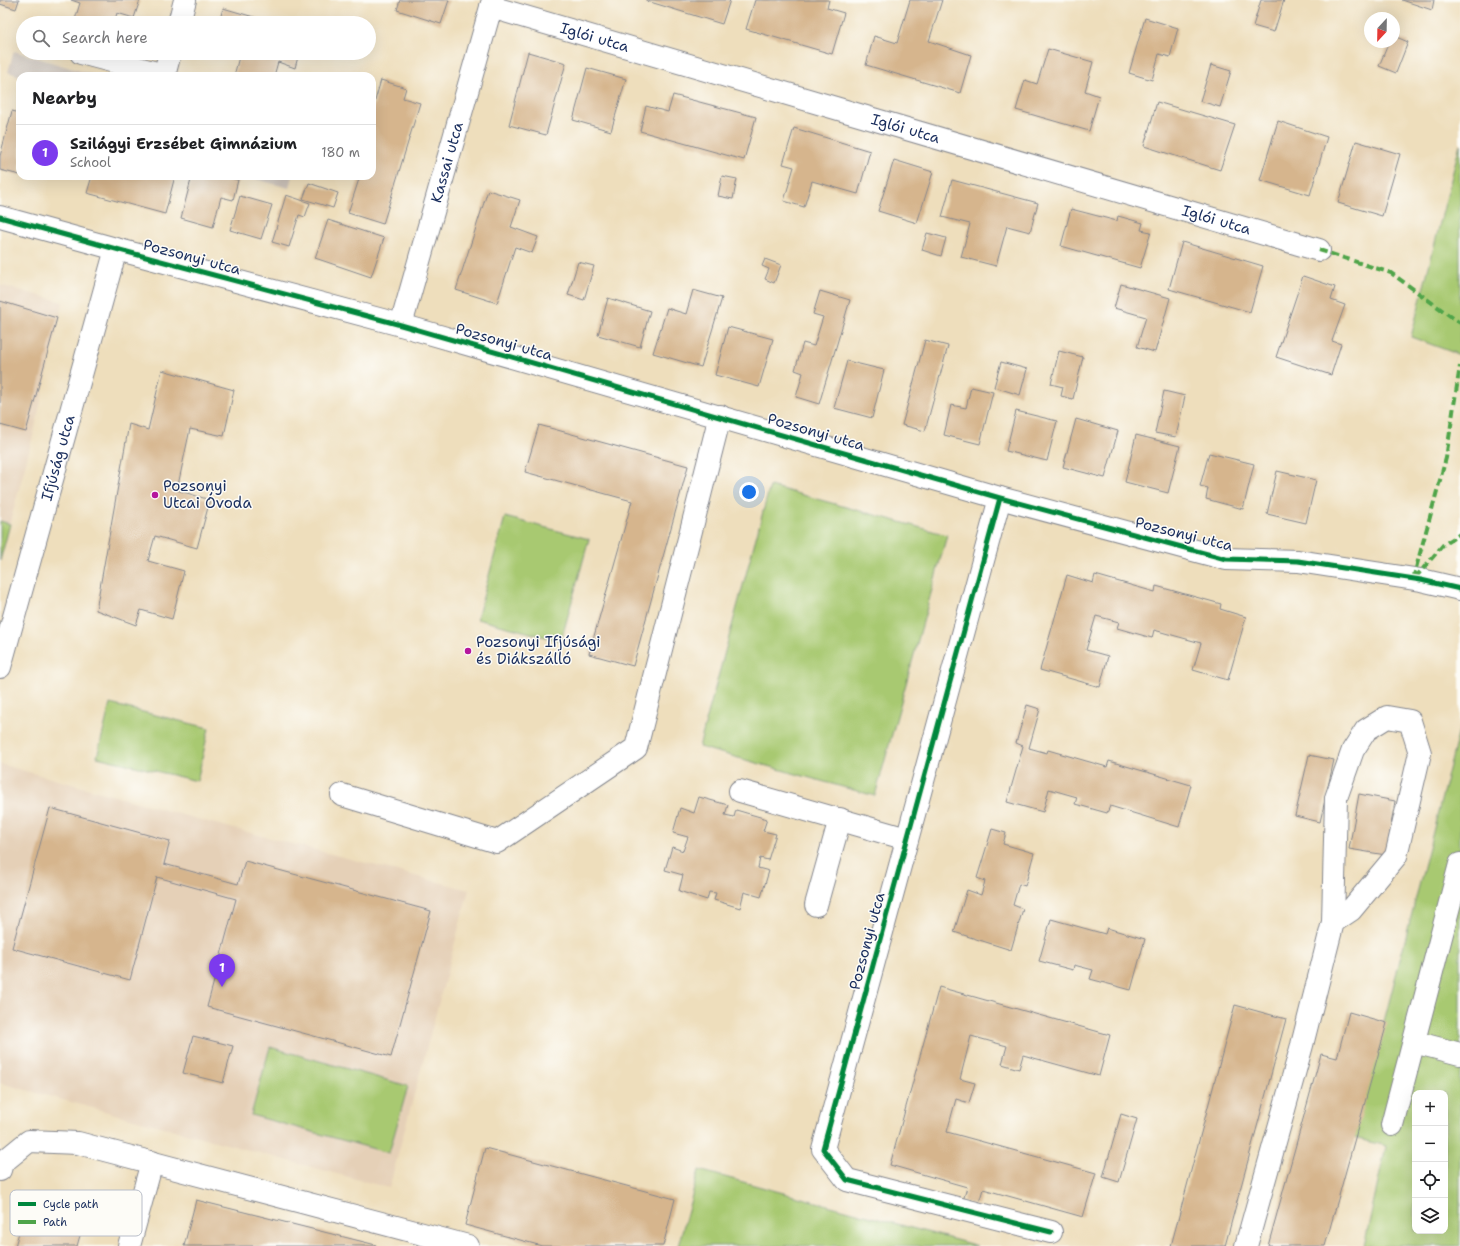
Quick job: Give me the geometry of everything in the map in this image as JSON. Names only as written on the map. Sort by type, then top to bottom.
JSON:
[{"type":"street","points":[[181,16],[185,0]]},
{"type":"street","name":"Iglói utca","points":[[492,3],[1319,250]]},
{"type":"street","name":"Kassai utca","points":[[401,325],[492,3]]},
{"type":"street","points":[[106,60],[150,72]]},
{"type":"street","points":[[165,72],[168,60]]},
{"type":"street","name":"Pozsonyi utca","points":[[0,217],[401,325],[1000,498],[1226,559],[1298,561],[1421,580],[1460,589]]},
{"type":"street","name":"Ifjúság utca","points":[[0,667],[116,249]]},
{"type":"street","points":[[342,795],[497,842],[636,748],[720,416]]},
{"type":"street","name":"Pozsonyi utca","points":[[1000,498],[823,1149],[847,1180],[1051,1232]]},
{"type":"street","points":[[1246,1246],[1302,1045],[1332,922],[1336,798],[1353,750],[1366,730],[1387,717],[1410,721],[1420,753],[1396,856],[1351,910],[1332,922]]},
{"type":"street","points":[[740,791],[907,839]]},
{"type":"street","points":[[816,905],[840,819]]},
{"type":"street","points":[[1392,1125],[1460,864]]},
{"type":"street","points":[[1414,1042],[1460,1054]]},
{"type":"street","points":[[0,1170],[2,1163],[30,1141],[78,1143],[468,1246]]},
{"type":"street","points":[[142,1199],[152,1162]]},
{"type":"street","points":[[129,1246],[132,1236]]},
{"type":"shaded area","points":[[14,51],[16,52],[16,60],[44,60],[84,72],[16,72],[16,75],[8,72]]},
{"type":"shaded area","points":[[259,180],[291,180],[289,188]]},
{"type":"shaded area","points":[[0,285],[63,302],[34,432],[0,561]]},
{"type":"shaded area","points":[[0,764],[208,822],[469,890],[389,1188],[0,1083]]},
{"type":"green space","points":[[1460,144],[1460,355],[1411,337]]},
{"type":"green space","points":[[770,486],[947,535],[875,796],[699,747]]},
{"type":"green space","points":[[505,517],[589,539],[561,641],[477,619]]},
{"type":"green space","points":[[0,521],[10,524],[0,561]]},
{"type":"green space","points":[[110,704],[209,728],[197,781],[97,757]]},
{"type":"green space","points":[[1460,727],[1460,1246],[1364,1246],[1386,1146],[1354,1138]]},
{"type":"green space","points":[[270,1047],[408,1086],[389,1153],[251,1115]]},
{"type":"green space","points":[[699,1170],[978,1246],[678,1246]]},
{"type":"building","points":[[0,0],[19,0],[16,9],[0,4]]},
{"type":"building","points":[[71,0],[140,0],[135,16],[127,16],[117,13],[116,16],[76,16],[80,3]]},
{"type":"building","points":[[400,0],[449,0],[441,24],[397,10]]},
{"type":"building","points":[[647,0],[730,0],[722,24]]},
{"type":"building","points":[[755,0],[829,0],[827,8],[844,13],[832,54],[746,29]]},
{"type":"building","points":[[910,0],[942,0],[929,41],[971,55],[960,93],[866,65],[874,36],[897,43]]},
{"type":"building","points":[[1261,0],[1284,0],[1274,32],[1253,26]]},
{"type":"building","points":[[1402,0],[1434,0],[1432,10]]},
{"type":"building","points":[[223,8],[250,16],[221,16]]},
{"type":"building","points":[[1145,18],[1178,28],[1170,57],[1159,54],[1152,80],[1129,73]]},
{"type":"building","points":[[1400,39],[1408,42],[1396,73],[1379,66],[1386,48],[1400,48]]},
{"type":"building","points":[[1048,49],[1093,62],[1085,91],[1099,96],[1089,131],[1016,110],[1025,80],[1037,84]]},
{"type":"building","points":[[528,52],[566,63],[546,135],[509,125]]},
{"type":"building","points":[[238,60],[297,60],[295,68],[278,62],[275,72],[235,72]]},
{"type":"building","points":[[1211,65],[1231,71],[1220,107],[1200,101]]},
{"type":"building","points":[[587,68],[626,79],[611,131],[573,120]]},
{"type":"building","points":[[381,80],[406,88],[403,98],[420,103],[383,224],[348,213],[359,180],[376,180],[376,97]]},
{"type":"building","points":[[673,95],[756,117],[744,160],[640,131],[646,106],[668,112]]},
{"type":"building","points":[[1157,102],[1235,125],[1220,170],[1144,146]]},
{"type":"building","points":[[12,111],[16,112],[16,174],[0,170],[0,156]]},
{"type":"building","points":[[1278,121],[1327,137],[1310,195],[1260,180]]},
{"type":"building","points":[[794,128],[870,151],[858,194],[812,181],[804,207],[784,201],[794,167],[783,164]]},
{"type":"building","points":[[1356,141],[1400,154],[1382,216],[1338,203]]},
{"type":"building","points":[[894,160],[933,172],[917,223],[878,211]]},
{"type":"building","points":[[722,176],[737,179],[733,199],[718,196]]},
{"type":"building","points":[[91,180],[174,180],[165,214],[87,193]]},
{"type":"building","points":[[191,180],[238,180],[233,200],[221,197],[213,227],[181,218]]},
{"type":"building","points":[[952,180],[1038,203],[1030,232],[1007,226],[996,266],[961,257],[970,224],[942,217]]},
{"type":"building","points":[[309,183],[338,193],[333,208],[303,199]]},
{"type":"building","points":[[488,190],[520,200],[511,227],[538,237],[532,253],[515,247],[497,303],[456,290]]},
{"type":"building","points":[[286,195],[310,203],[305,217],[299,215],[289,247],[272,242]]},
{"type":"building","points":[[240,196],[272,205],[261,239],[230,230]]},
{"type":"building","points":[[1071,209],[1117,221],[1118,216],[1143,223],[1141,230],[1151,232],[1140,268],[1061,246]]},
{"type":"building","points":[[328,220],[384,238],[371,277],[315,258]]},
{"type":"building","points":[[927,233],[946,238],[941,256],[922,250]]},
{"type":"building","points":[[1182,242],[1263,266],[1250,312],[1169,289]]},
{"type":"building","points":[[765,259],[781,265],[774,283],[765,279],[769,269],[762,266]]},
{"type":"building","points":[[578,262],[594,266],[584,300],[568,295]]},
{"type":"building","points":[[1303,276],[1335,287],[1331,300],[1345,305],[1332,341],[1341,344],[1331,375],[1276,357]]},
{"type":"building","points":[[1121,284],[1170,298],[1155,352],[1137,347],[1146,317],[1114,308]]},
{"type":"building","points":[[693,290],[722,298],[701,367],[653,353],[667,308],[686,314]]},
{"type":"building","points":[[820,291],[850,300],[819,404],[796,397],[803,373],[795,370],[803,343],[814,346],[823,317],[813,314]]},
{"type":"building","points":[[608,298],[650,311],[640,347],[598,335]]},
{"type":"building","points":[[0,301],[57,318],[26,432],[0,425]]},
{"type":"building","points":[[728,327],[773,339],[759,387],[715,375]]},
{"type":"building","points":[[925,340],[948,346],[925,431],[902,425]]},
{"type":"building","points":[[1059,351],[1083,357],[1073,399],[1061,396],[1063,387],[1051,384]]},
{"type":"building","points":[[847,361],[884,370],[872,418],[834,408]]},
{"type":"building","points":[[1001,362],[1027,369],[1020,395],[994,387]]},
{"type":"building","name":"Pozsonyi Utcai Óvoda","points":[[162,370],[234,390],[224,436],[190,429],[177,490],[210,500],[197,548],[155,536],[148,561],[184,571],[172,619],[141,610],[136,625],[96,610],[129,424],[148,430]]},
{"type":"building","points":[[971,387],[993,392],[980,444],[944,435],[951,405],[966,408]]},
{"type":"building","points":[[1164,391],[1185,396],[1176,437],[1155,433]]},
{"type":"building","points":[[1016,411],[1057,421],[1047,461],[1006,451]]},
{"type":"building","points":[[1076,419],[1118,431],[1105,478],[1063,467]]},
{"type":"building","points":[[539,425],[688,466],[633,666],[589,654],[632,501],[525,472]]},
{"type":"building","points":[[1136,435],[1180,446],[1168,493],[1125,482]]},
{"type":"building","points":[[1209,453],[1254,464],[1243,509],[1206,499],[1208,488],[1200,486]]},
{"type":"building","points":[[1277,471],[1316,480],[1306,523],[1267,514]]},
{"type":"building","points":[[1067,575],[1093,583],[1095,575],[1155,592],[1156,586],[1221,604],[1220,609],[1246,617],[1228,680],[1193,670],[1201,643],[1154,630],[1152,638],[1117,628],[1119,622],[1096,616],[1086,650],[1108,656],[1100,687],[1040,670]]},
{"type":"building","points":[[1027,705],[1040,709],[1029,748],[1047,753],[1048,750],[1107,767],[1109,761],[1191,785],[1179,827],[1110,806],[1107,813],[1075,804],[1077,797],[1049,789],[1043,812],[1007,802],[1023,746],[1016,743]]},
{"type":"building","points":[[1309,755],[1334,760],[1320,822],[1295,816]]},
{"type":"building","points":[[1359,794],[1395,801],[1386,855],[1349,849]]},
{"type":"building","points":[[699,797],[728,805],[725,815],[734,817],[736,810],[767,819],[763,831],[776,834],[768,860],[760,858],[758,868],[769,871],[761,897],[744,892],[740,908],[714,900],[716,893],[709,892],[707,900],[679,891],[683,875],[665,870],[672,847],[683,851],[688,837],[673,833],[680,808],[694,813]]},
{"type":"building","points":[[50,808],[170,841],[164,864],[238,884],[245,861],[431,911],[391,1057],[207,1007],[236,899],[157,877],[130,980],[12,948]]},
{"type":"building","points":[[992,829],[1006,833],[1003,844],[1034,853],[1025,886],[1019,884],[1013,905],[1023,909],[1011,950],[954,932],[967,890],[981,895],[985,881],[977,878]]},
{"type":"building","points":[[1051,919],[1105,934],[1107,928],[1145,939],[1131,990],[1090,979],[1093,970],[1074,965],[1073,970],[1039,961]]},
{"type":"building","points":[[939,987],[1110,1035],[1099,1076],[1023,1055],[1019,1069],[1002,1064],[1007,1046],[971,1036],[960,1079],[975,1083],[969,1103],[956,1099],[947,1132],[1096,1173],[1083,1217],[983,1189],[978,1206],[963,1201],[967,1187],[890,1165]]},
{"type":"building","points":[[1235,1005],[1286,1019],[1225,1246],[1171,1246]]},
{"type":"building","points":[[1349,1012],[1387,1023],[1325,1246],[1268,1246],[1321,1054],[1337,1058]]},
{"type":"building","points":[[193,1036],[233,1046],[223,1083],[183,1073]]},
{"type":"building","points":[[1121,1114],[1137,1119],[1119,1182],[1103,1177]]},
{"type":"building","points":[[485,1148],[675,1199],[663,1246],[542,1246],[465,1225]]},
{"type":"building","points":[[196,1200],[376,1245],[376,1246],[184,1246]]},
{"type":"building","points":[[18,1236],[80,1236],[77,1246],[15,1246]]},
{"type":"marked path","points":[[1319,250],[1391,273],[1460,323]]},
{"type":"marked path","points":[[1413,579],[1446,458],[1460,366]]},
{"type":"marked path","points":[[1415,578],[1443,545],[1460,534]]},
{"type":"cycle path","points":[[0,217],[401,325],[1000,498],[1226,559],[1298,561],[1421,580],[1460,589]]},
{"type":"cycle path","points":[[1000,498],[823,1149],[847,1180],[1051,1232]]},
{"type":"place","name":"Pozsonyi Utcai Óvoda","points":[[155,495]]},
{"type":"place","name":"Pozsonyi Ifjúsági és Diákszálló","points":[[468,651]]},
{"type":"place","name":"Szilágyi Erzsébet Gimnázium","points":[[222,987]]}]
